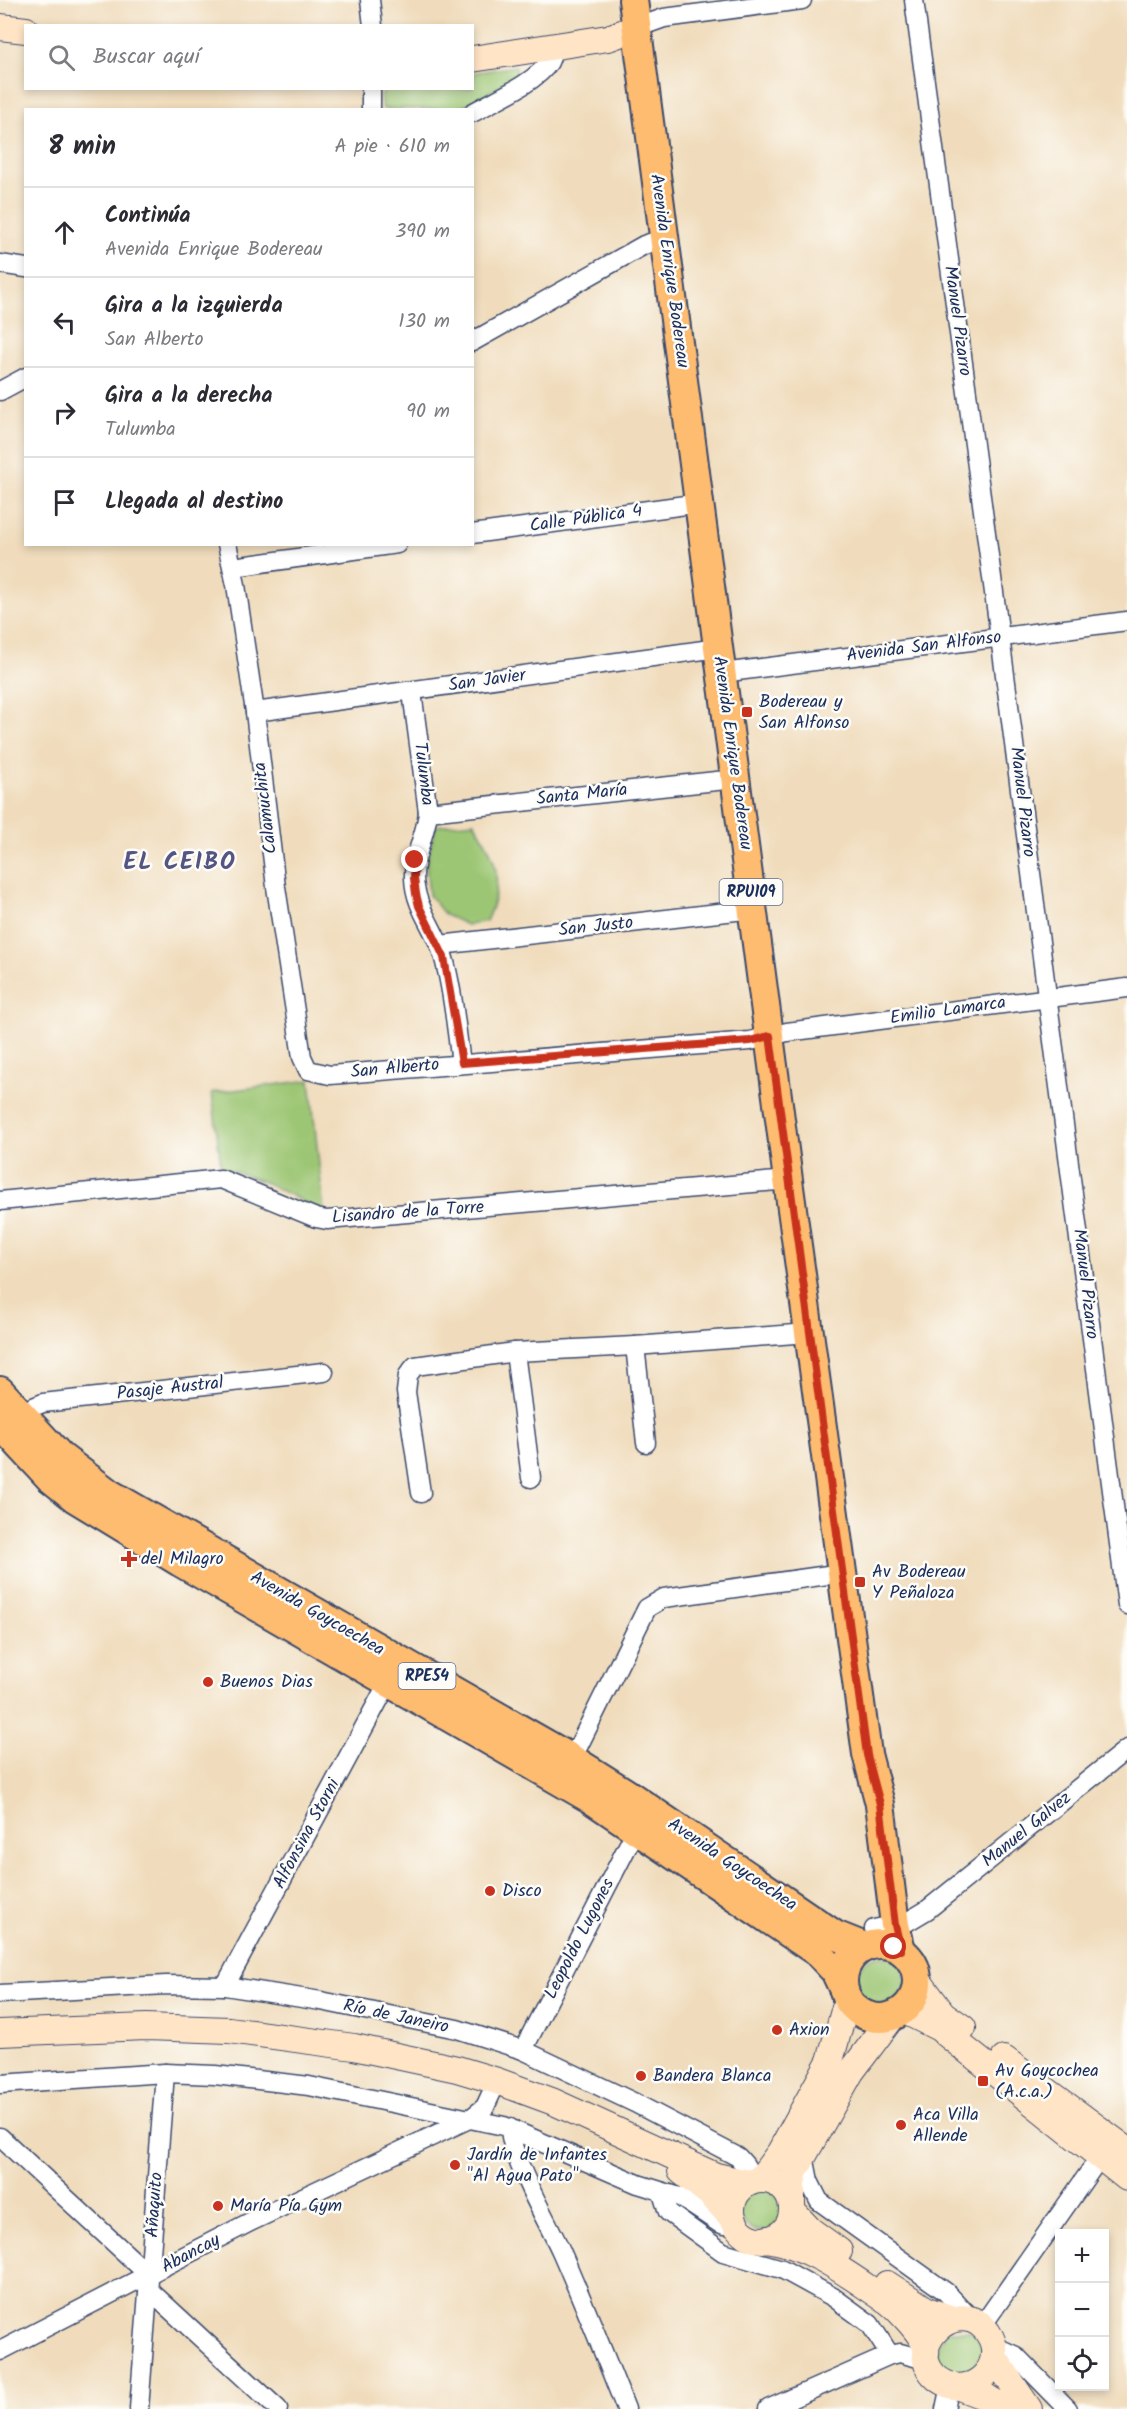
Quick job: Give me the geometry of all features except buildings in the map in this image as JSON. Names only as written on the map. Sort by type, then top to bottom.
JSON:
[{"type":"main road","name":"Avenida Enrique Bodereau","points":[[633,0],[788,1180],[867,1755],[864,1800],[878,1904],[868,1957],[830,2061],[780,2152],[754,2181]]},
{"type":"main road","points":[[0,27],[24,30]]},
{"type":"main road","points":[[474,60],[608,38],[636,28]]},
{"type":"main road","name":"Avenida Goycoechea","points":[[0,1391],[9,1419],[49,1476],[75,1498],[180,1562],[554,1777],[637,1828],[817,1952],[868,1957]]},
{"type":"main road","name":"Avenida Goycoechea","points":[[9,1419],[110,1494],[572,1759],[868,1957]]},
{"type":"main road","name":"RPE54","points":[[1127,2150],[943,2014],[917,1979],[911,1961],[868,1957],[859,2013],[876,2018],[898,2013],[939,2028],[1127,2178]]},
{"type":"main road","points":[[768,2252],[788,2226],[795,2171],[851,2072],[914,1996],[917,1979]]},
{"type":"main road","points":[[0,2045],[146,2027]]},
{"type":"main road","points":[[0,2033],[146,2027],[229,2030],[343,2045],[457,2069],[497,2081],[554,2102],[724,2179],[769,2180],[784,2189],[792,2208],[802,2223],[820,2238],[927,2310],[979,2334],[1029,2409]]},
{"type":"main road","points":[[648,2146],[701,2186],[749,2237],[768,2252]]},
{"type":"main road","points":[[735,2222],[732,2210],[734,2199],[739,2190],[754,2181]]},
{"type":"main road","points":[[768,2252],[790,2243],[808,2250],[889,2302],[897,2309],[926,2354],[934,2376],[951,2394],[988,2398],[1006,2409]]},
{"type":"main road","points":[[926,2354],[935,2329],[979,2334]]},
{"type":"main road","points":[[951,2394],[986,2375],[979,2334]]},
{"type":"street","points":[[370,0],[373,24]]},
{"type":"street","points":[[636,28],[664,18],[802,0]]},
{"type":"street","name":"Manuel Pizarro","points":[[914,0],[1127,1605]]},
{"type":"street","points":[[474,112],[527,82],[542,70],[550,61],[552,47]]},
{"type":"street","points":[[371,90],[371,108]]},
{"type":"street","points":[[474,341],[644,246],[665,238]]},
{"type":"street","points":[[0,264],[24,268]]},
{"type":"street","points":[[0,391],[24,378]]},
{"type":"street","name":"Calle Pública 4","points":[[474,534],[700,503]]},
{"type":"street","name":"Calamuchita","points":[[228,546],[233,567],[255,712],[276,887],[302,1057],[309,1070]]},
{"type":"street","points":[[233,567],[383,546]]},
{"type":"street","name":"Avenida San Alfonso","points":[[720,661],[1000,637],[1127,621]]},
{"type":"street","name":"San Javier","points":[[255,712],[412,692],[720,661]]},
{"type":"street","name":"Tulumba","points":[[412,692],[428,812],[427,823],[415,860],[414,878],[419,906],[440,945],[446,968],[462,1063]]},
{"type":"street","name":"Santa María","points":[[428,812],[735,779]]},
{"type":"street","name":"San Justo","points":[[440,945],[753,909]]},
{"type":"street","name":"Emilio Lamarca","points":[[770,1036],[1127,988]]},
{"type":"street","name":"San Alberto","points":[[309,1070],[330,1075],[750,1041],[770,1036]]},
{"type":"street","name":"Lisandro de la Torre","points":[[0,1202],[221,1179],[316,1218],[327,1220],[788,1180]]},
{"type":"street","points":[[421,1493],[406,1392],[408,1375],[415,1366],[515,1352],[809,1333]]},
{"type":"street","points":[[635,1346],[646,1443]]},
{"type":"street","points":[[515,1352],[531,1478]]},
{"type":"street","name":"Pasaje Austral","points":[[9,1419],[43,1403],[324,1372]]},
{"type":"street","points":[[572,1759],[647,1608],[655,1602],[664,1598],[843,1573]]},
{"type":"street","name":"Alfonsina Storni","points":[[225,1986],[389,1682]]},
{"type":"street","name":"Manuel Galvez","points":[[868,1957],[907,1922],[927,1910],[1127,1749]]},
{"type":"street","name":"Leopoldo Lugones","points":[[523,2050],[637,1828]]},
{"type":"street","name":"Manuel Galvez","points":[[868,1957],[908,1939],[927,1910]]},
{"type":"street","name":"Río de Janeiro","points":[[0,1994],[166,1985],[225,1986],[321,2001],[457,2029],[523,2050],[635,2103],[738,2157],[754,2181]]},
{"type":"street","points":[[0,2084],[165,2073],[215,2075],[309,2086],[471,2118],[510,2128],[662,2193],[680,2197],[719,2223],[735,2222]]},
{"type":"street","name":"Añaquito","points":[[139,2409],[165,2073]]},
{"type":"street","name":"Abancay","points":[[0,2351],[149,2282],[252,2221],[471,2118],[485,2108],[497,2081]]},
{"type":"street","points":[[510,2128],[510,2140],[517,2158],[561,2250],[626,2409]]},
{"type":"street","points":[[0,2137],[278,2409]]},
{"type":"street","points":[[804,2156],[809,2181],[819,2201],[946,2292],[979,2334],[1016,2356],[1068,2409]]},
{"type":"street","points":[[979,2334],[1100,2157]]},
{"type":"street","points":[[662,2193],[668,2212],[723,2252],[744,2259],[768,2252],[782,2269],[833,2297],[870,2324],[890,2355]]},
{"type":"street","points":[[768,2409],[890,2355],[926,2354]]},
{"type":"green space","points":[[516,66],[517,77],[461,108],[383,108],[381,96],[385,90],[474,90],[474,73]]},
{"type":"green space","points":[[474,822],[493,859],[497,882],[492,907],[486,921],[467,925],[445,915],[429,895],[426,864],[436,826]]},
{"type":"green space","points":[[310,1080],[324,1212],[264,1182],[221,1167],[212,1093]]},
{"type":"green space","points":[[876,1956],[886,1956],[901,1966],[905,1980],[904,1989],[895,2000],[886,2004],[876,2004],[861,1994],[857,1985],[857,1975],[867,1960]]},
{"type":"green space","points":[[761,2189],[769,2190],[776,2195],[781,2202],[781,2218],[776,2225],[769,2230],[761,2231],[753,2230],[746,2225],[741,2218],[740,2210],[741,2202],[746,2195],[753,2190]]},
{"type":"green space","points":[[948,2331],[972,2331],[984,2350],[974,2370],[960,2375],[950,2372],[942,2365],[938,2348]]},
{"type":"place","name":"Bodereau y San Alfonso","points":[[747,712]]},
{"type":"place","name":"del Milagro","points":[[129,1559]]},
{"type":"place","name":"Av Bodereau Y Peñaloza","points":[[860,1582]]},
{"type":"place","name":"Buenos Dias","points":[[208,1682]]},
{"type":"place","name":"Disco","points":[[490,1891]]},
{"type":"place","name":"Axion","points":[[777,2030]]},
{"type":"place","name":"Bandera Blanca","points":[[641,2076]]},
{"type":"place","name":"Av Goycochea (A.c.a.)","points":[[983,2081]]},
{"type":"place","name":"Aca Villa Allende","points":[[901,2125]]},
{"type":"place","name":"Jardín de Infantes \"Al Agua Pato\"","points":[[455,2165]]},
{"type":"place","name":"María Pía Gym","points":[[218,2206]]},
{"type":"district","name":"EL CEIBO","points":[[180,862]]},
{"type":"route","points":[[415,860],[416,894],[419,906],[444,957],[462,1063],[750,1041],[770,1036],[867,1755],[880,1804],[895,1925],[901,1950],[894,1947]]}]
